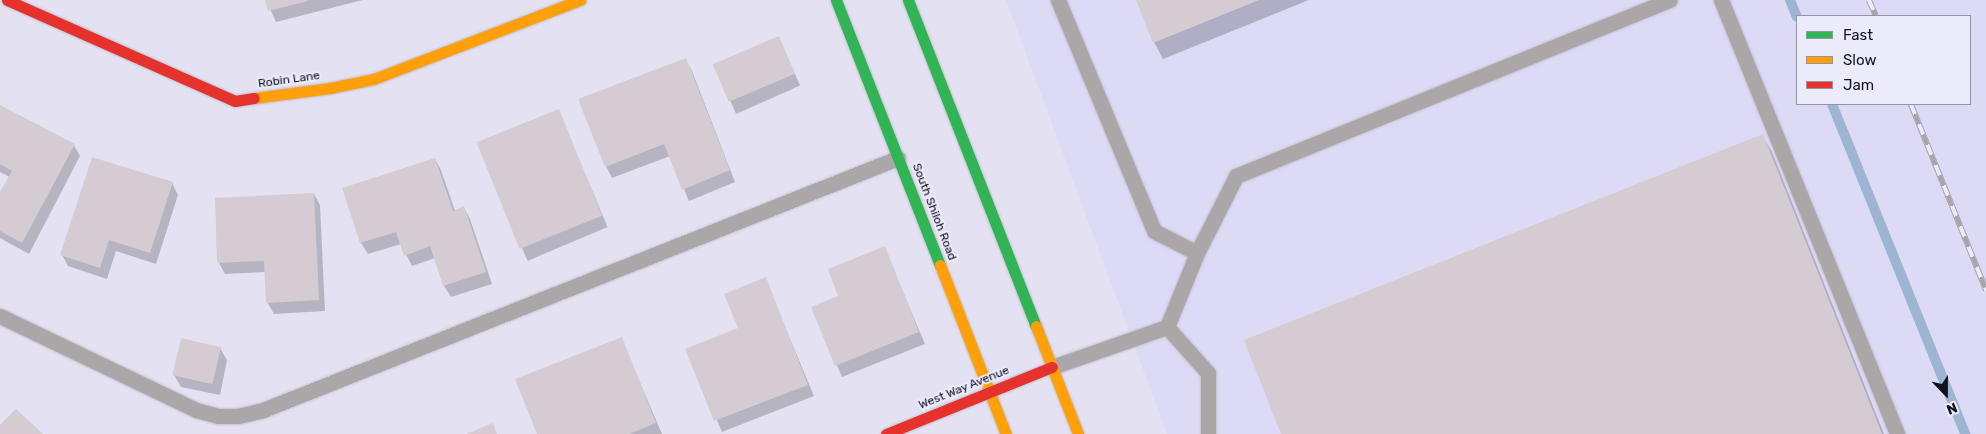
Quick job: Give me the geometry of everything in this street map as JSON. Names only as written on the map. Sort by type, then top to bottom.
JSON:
[{"type":"main road","name":"Robin Lane","points":[[7,0],[235,101],[330,88],[374,79],[580,0]]},
{"type":"main road","name":"South Shiloh Road","points":[[836,0],[1006,434]]},
{"type":"main road","points":[[908,0],[1078,434]]},
{"type":"main road","name":"West Way Avenue","points":[[886,434],[1052,367]]},
{"type":"lane","points":[[1058,0],[1154,231],[1197,253]]},
{"type":"lane","points":[[1052,367],[1166,327],[1197,253],[1236,176],[1670,0]]},
{"type":"lane","points":[[1720,0],[1896,434]]},
{"type":"lane","points":[[0,316],[196,410],[218,416],[238,416],[263,410],[898,158]]},
{"type":"lane","points":[[1166,327],[1208,373],[1208,434]]},
{"type":"shaded area","points":[[1006,0],[1986,0],[1986,434],[1167,434]]},
{"type":"building","points":[[265,0],[308,0],[308,1],[268,11]]},
{"type":"building","points":[[1136,0],[1259,0],[1153,43]]},
{"type":"building","points":[[779,36],[795,74],[729,102],[713,64]]},
{"type":"building","points":[[686,58],[730,170],[682,190],[664,144],[605,167],[578,99]]},
{"type":"building","points":[[0,105],[75,144],[22,243],[0,231],[0,192],[12,171],[0,164]]},
{"type":"building","points":[[559,109],[602,216],[520,249],[476,142]]},
{"type":"building","points":[[1763,134],[1882,434],[1281,434],[1244,340]]},
{"type":"building","points":[[92,157],[173,182],[150,253],[109,240],[100,268],[60,255]]},
{"type":"building","points":[[435,158],[453,211],[464,206],[486,272],[443,286],[430,246],[404,256],[396,232],[360,243],[342,188]]},
{"type":"building","points":[[314,193],[319,300],[266,303],[264,261],[217,263],[215,198]]},
{"type":"building","points":[[885,246],[919,332],[835,366],[811,307],[838,296],[828,269]]},
{"type":"building","points":[[766,277],[808,385],[714,421],[685,349],[738,328],[724,294]]},
{"type":"building","points":[[622,337],[656,423],[629,434],[537,434],[515,379]]},
{"type":"building","points":[[181,338],[221,347],[212,384],[172,375]]},
{"type":"building","points":[[16,409],[43,434],[0,434],[0,425]]},
{"type":"building","points":[[493,423],[497,434],[466,434]]},
{"type":"waterway","points":[[1790,0],[1796,15]]},
{"type":"waterway","points":[[1832,105],[1965,434]]},
{"type":"railway","points":[[1869,0],[1876,15]]},
{"type":"railway","points":[[1911,105],[1986,290]]},
{"type":"traffic: fast","points":[[836,0],[940,265]]},
{"type":"traffic: fast","points":[[908,0],[1036,326]]},
{"type":"traffic: slow","points":[[254,98],[330,88],[374,79],[580,0]]},
{"type":"traffic: slow","points":[[940,265],[1006,434]]},
{"type":"traffic: slow","points":[[1036,326],[1078,434]]},
{"type":"traffic: jam","points":[[7,0],[235,101],[254,98]]},
{"type":"traffic: jam","points":[[886,434],[1052,367]]}]
